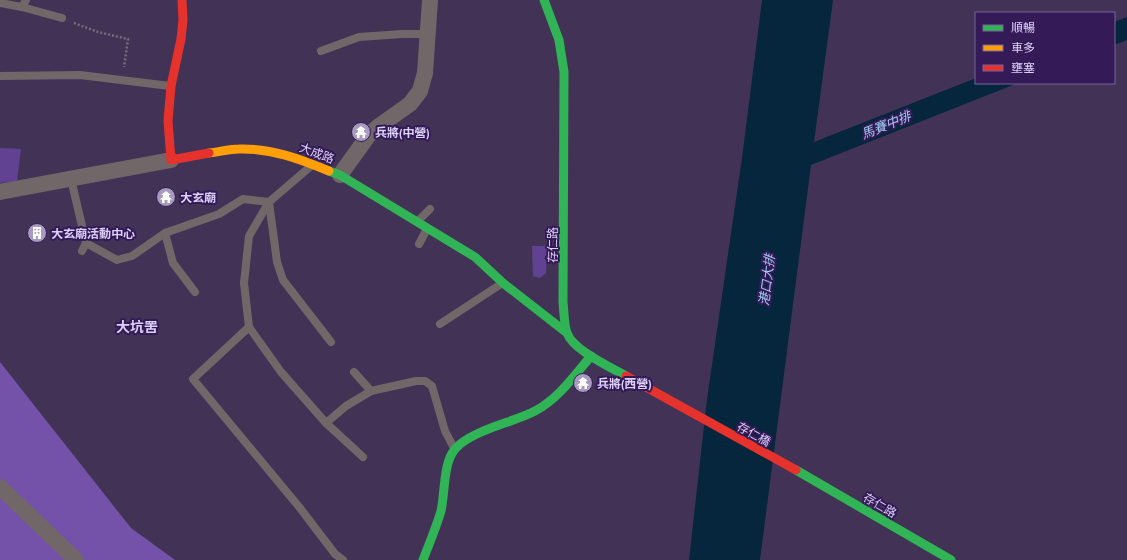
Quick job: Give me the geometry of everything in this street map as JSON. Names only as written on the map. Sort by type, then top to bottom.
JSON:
[{"type":"street","points":[[0,192],[171,160],[168,121],[171,86],[181,39],[183,20],[182,0]]},
{"type":"street","points":[[340,175],[368,136],[379,126],[410,104],[420,91],[425,73],[430,0]]},
{"type":"street","name":"存仁路","points":[[544,0],[559,40],[564,72],[563,302],[567,333]]},
{"type":"street","name":"大成路","points":[[171,160],[206,153],[240,149],[276,153],[294,157],[340,175],[475,257],[503,283],[567,333]]},
{"type":"street","points":[[423,560],[442,505],[448,466],[454,450],[482,433],[535,412],[552,399],[591,356],[576,345],[567,333]]},
{"type":"street","name":"存仁橋","points":[[591,356],[797,471]]},
{"type":"street","name":"存仁路","points":[[797,471],[951,560]]},
{"type":"street","points":[[0,487],[76,560]]},
{"type":"lane","points":[[0,3],[24,3],[62,18]]},
{"type":"lane","points":[[321,50],[359,37],[427,34]]},
{"type":"lane","points":[[0,76],[80,75],[171,86]]},
{"type":"lane","points":[[314,164],[269,202],[250,236],[244,283],[249,326],[281,372],[326,423],[363,457]]},
{"type":"lane","points":[[71,179],[86,243],[82,251]]},
{"type":"lane","points":[[86,243],[117,260],[132,256],[165,234],[219,214],[243,199],[269,202]]},
{"type":"lane","points":[[269,202],[277,262],[283,280],[331,342]]},
{"type":"lane","points":[[417,222],[430,209]]},
{"type":"lane","points":[[419,244],[428,228]]},
{"type":"lane","points":[[165,234],[173,263],[195,292]]},
{"type":"lane","points":[[440,324],[503,283]]},
{"type":"lane","points":[[249,326],[193,379],[300,508],[335,554],[343,560]]},
{"type":"lane","points":[[354,372],[371,391]]},
{"type":"lane","points":[[326,423],[346,406],[371,391],[416,380],[425,381],[432,386],[445,431],[454,450]]},
{"type":"path","points":[[62,18],[98,32],[128,39],[122,79]]},
{"type":"shaded area","points":[[0,148],[21,149],[17,181],[0,183]]},
{"type":"shaded area","points":[[532,246],[547,246],[546,273],[540,278],[533,276]]},
{"type":"shaded area","points":[[0,362],[131,528],[175,560],[0,560]]},
{"type":"water","points":[[762,0],[833,0],[814,142],[975,78],[975,84],[1015,84],[811,165],[760,560],[689,560],[707,399],[742,158]]},
{"type":"water","points":[[1127,17],[1127,40],[1115,45],[1115,22]]},
{"type":"traffic: fast","points":[[544,0],[559,40],[564,72],[563,302],[566,330],[576,346],[602,363],[626,376]]},
{"type":"traffic: fast","points":[[329,171],[340,175],[475,257],[503,283],[567,333]]},
{"type":"traffic: fast","points":[[423,560],[441,511],[446,470],[448,462],[455,449],[462,442],[471,437],[526,415],[543,406],[558,394],[591,356]]},
{"type":"traffic: fast","points":[[796,470],[951,560]]},
{"type":"traffic: slow","points":[[209,153],[235,149],[262,150],[285,155],[329,171]]},
{"type":"traffic: jam","points":[[182,0],[183,20],[181,39],[171,86],[168,121],[171,160],[209,153]]},
{"type":"traffic: jam","points":[[626,376],[796,470]]},
{"type":"place","name":"兵將(中營)","points":[[361,132]]},
{"type":"place","name":"大玄廟","points":[[166,197]]},
{"type":"place","name":"大玄廟活動中心","points":[[37,233]]},
{"type":"place","name":"兵將(西營)","points":[[583,383]]},
{"type":"district","name":"大坑罟","points":[[137,327]]},
{"type":"water label","name":"馬賽中排","points":[[886,125]]},
{"type":"water label","name":"港口大排","points":[[767,280]]}]
